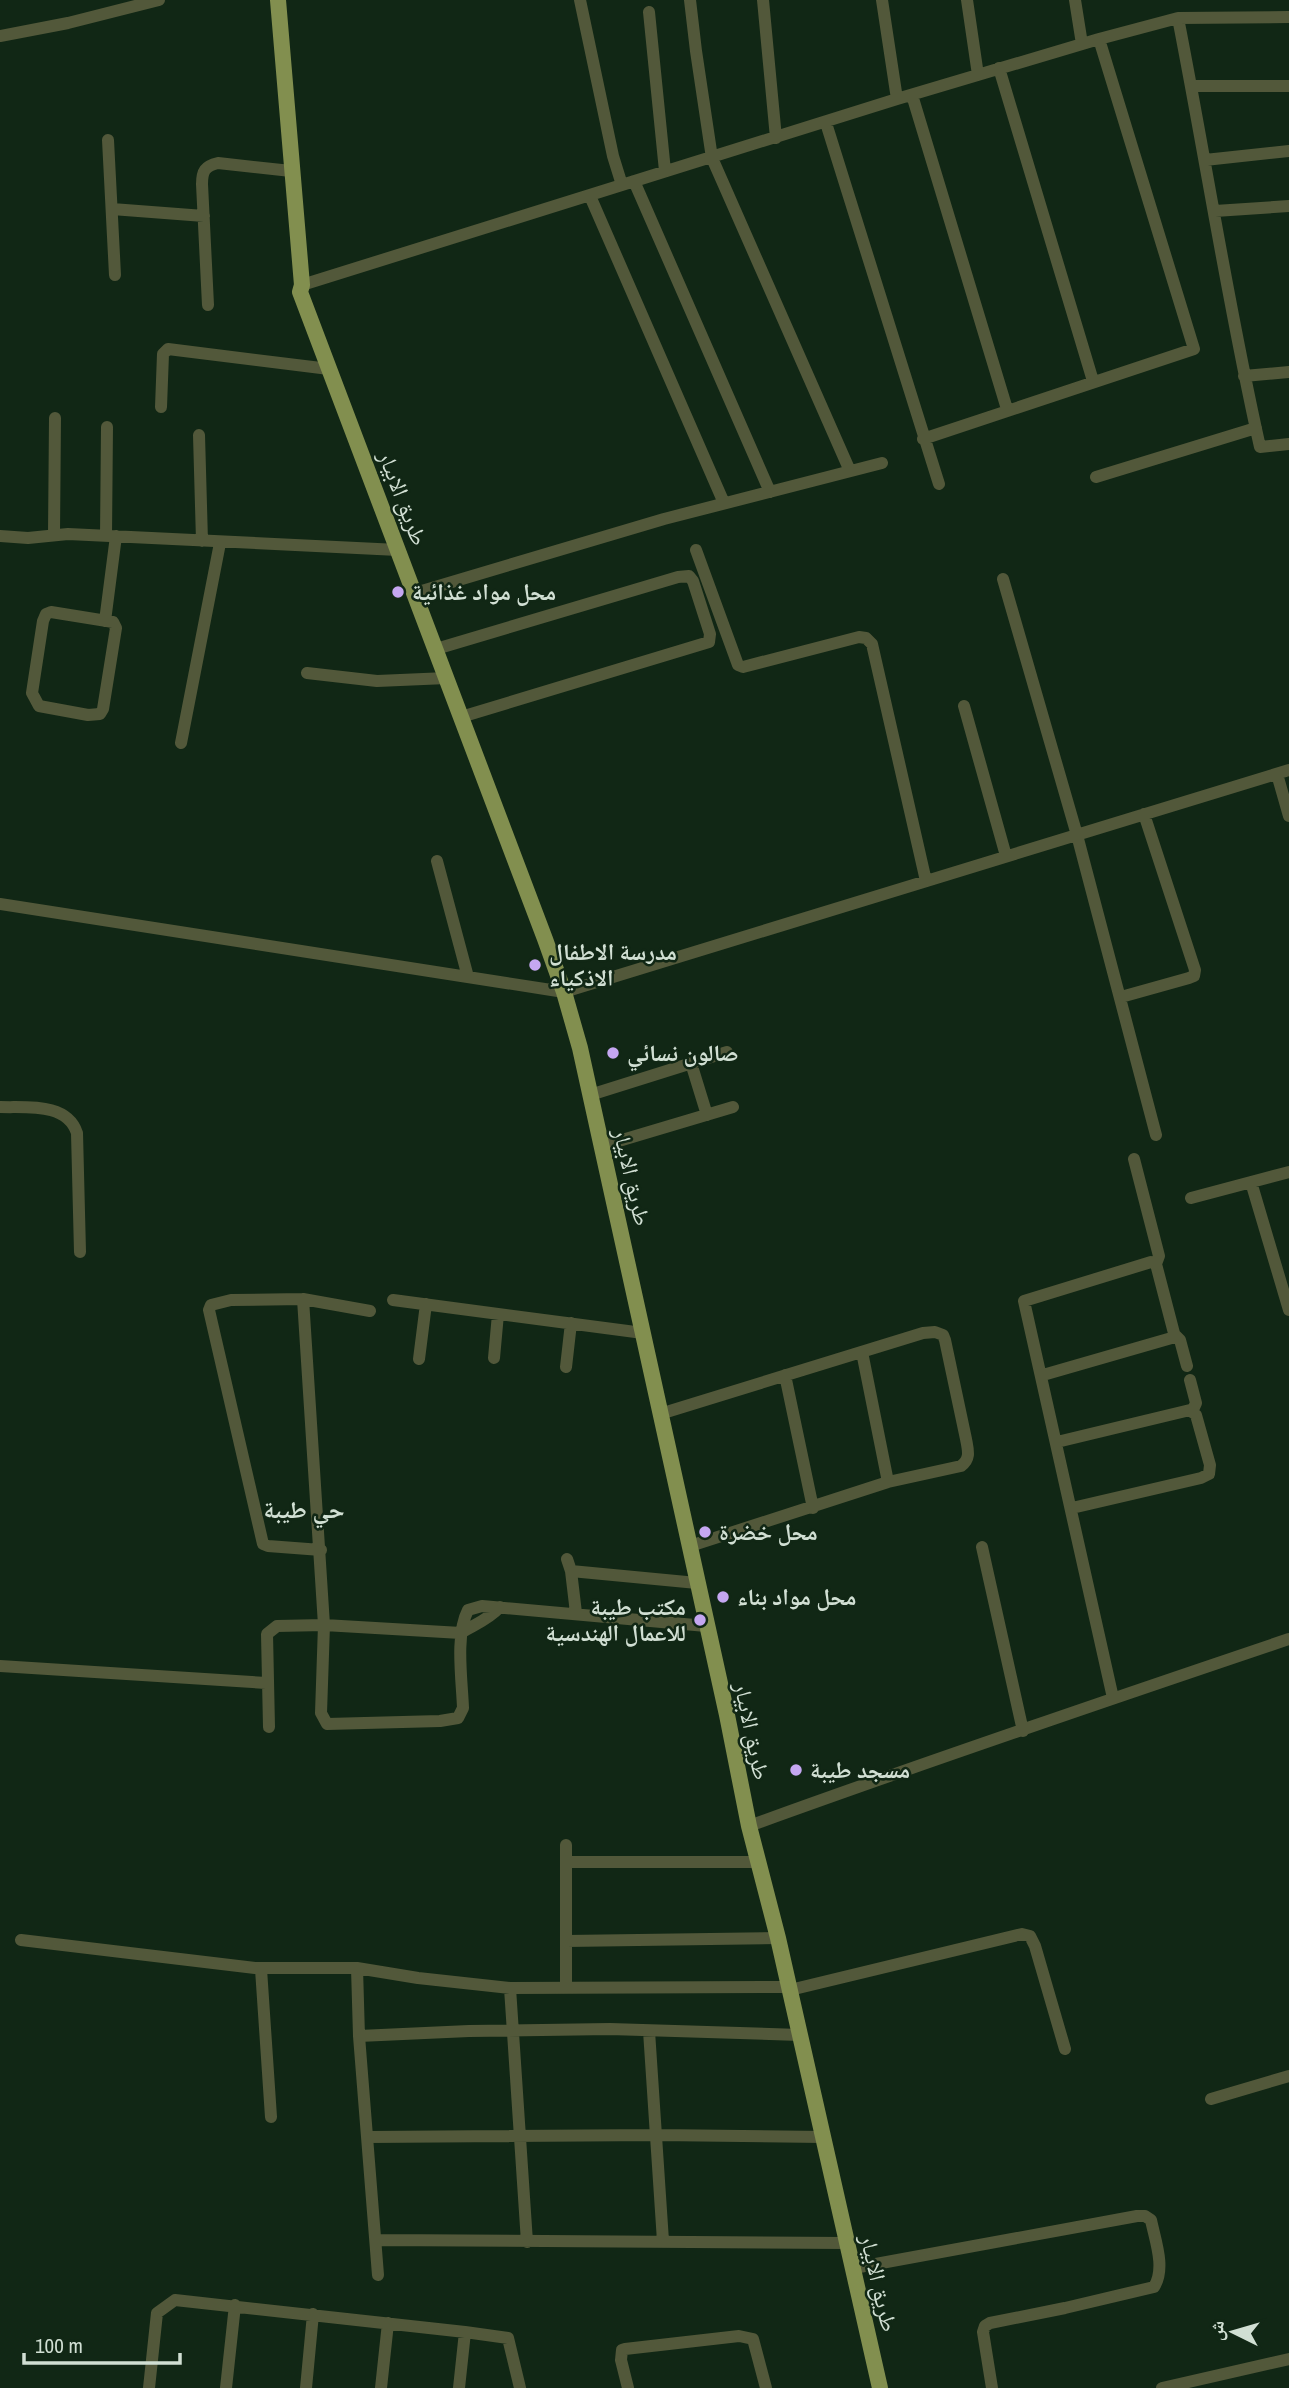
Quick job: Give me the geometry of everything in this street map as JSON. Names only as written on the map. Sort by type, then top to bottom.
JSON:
[{"type":"main road","name":"طريق الابيار","points":[[278,0],[290,171],[302,285],[300,292],[564,992],[602,1146],[749,1826],[778,1938],[880,2388]]},
{"type":"street","points":[[0,36],[68,23],[159,0]]},
{"type":"street","points":[[580,0],[613,156],[628,183],[770,492]]},
{"type":"street","points":[[690,0],[712,158],[850,471]]},
{"type":"street","points":[[763,0],[776,138]]},
{"type":"street","points":[[882,0],[898,99]]},
{"type":"street","points":[[967,0],[978,75]]},
{"type":"street","points":[[1075,0],[1082,44]]},
{"type":"street","points":[[649,12],[665,171]]},
{"type":"street","points":[[302,285],[898,99],[1100,39],[1178,18],[1289,17]]},
{"type":"street","points":[[1178,18],[1235,333],[1260,447],[1289,444]]},
{"type":"street","points":[[923,439],[1194,349],[1100,39]]},
{"type":"street","points":[[999,68],[1093,381]]},
{"type":"street","points":[[1191,86],[1289,86]]},
{"type":"street","points":[[912,95],[1007,409]]},
{"type":"street","points":[[826,122],[939,484]]},
{"type":"street","points":[[108,140],[115,275]]},
{"type":"street","points":[[1205,160],[1289,151]]},
{"type":"street","points":[[208,305],[202,175],[208,165],[243,164],[290,171]]},
{"type":"street","points":[[590,197],[724,503]]},
{"type":"street","points":[[1215,211],[1289,206]]},
{"type":"street","points":[[112,209],[204,216]]},
{"type":"street","points":[[161,407],[163,354],[168,349],[329,369]]},
{"type":"street","points":[[1244,376],[1289,372]]},
{"type":"street","points":[[54,534],[55,418]]},
{"type":"street","points":[[105,621],[111,536],[107,427]]},
{"type":"street","points":[[1096,477],[1256,428]]},
{"type":"street","points":[[199,435],[202,541]]},
{"type":"street","points":[[415,593],[664,519],[882,463]]},
{"type":"street","points":[[0,537],[28,538],[54,534],[398,550]]},
{"type":"street","points":[[181,743],[220,542]]},
{"type":"street","points":[[696,550],[738,665],[743,667],[859,637],[866,638],[872,644],[926,881]]},
{"type":"street","points":[[436,649],[678,577],[689,576],[693,581],[710,634],[709,642],[461,717]]},
{"type":"street","points":[[1003,579],[1077,835],[1156,1135]]},
{"type":"street","points":[[51,612],[105,621],[113,622],[116,635],[100,714],[89,715],[38,706],[32,693],[44,616],[51,612]]},
{"type":"street","points":[[307,673],[377,681],[447,678]]},
{"type":"street","points":[[964,706],[1006,856]]},
{"type":"street","points":[[0,904],[564,992],[1283,772],[1289,817]]},
{"type":"street","points":[[1121,997],[1189,978],[1194,976],[1195,970],[1144,814]]},
{"type":"street","points":[[437,861],[468,977]]},
{"type":"street","points":[[590,1095],[727,1052]]},
{"type":"street","points":[[691,1063],[707,1115]]},
{"type":"street","points":[[0,1107],[50,1110],[63,1114],[75,1124],[78,1133],[80,1252]]},
{"type":"street","points":[[602,1146],[733,1107]]},
{"type":"street","points":[[1134,1159],[1160,1256],[1156,1264],[1175,1335],[1180,1340],[1187,1366]]},
{"type":"street","points":[[1191,1198],[1289,1172]]},
{"type":"street","points":[[1251,1182],[1289,1310]]},
{"type":"street","points":[[1113,1698],[1043,1376],[1024,1303],[1025,1300],[1152,1262],[1156,1264]]},
{"type":"street","points":[[321,1550],[263,1544],[209,1314],[214,1303],[303,1298],[370,1311]]},
{"type":"street","points":[[303,1298],[321,1550],[324,1625],[320,1702],[321,1716],[327,1724],[440,1721],[458,1718],[463,1708],[463,1620],[468,1610],[482,1606],[706,1626]]},
{"type":"street","points":[[393,1300],[643,1332]]},
{"type":"street","points":[[419,1359],[426,1304]]},
{"type":"street","points":[[494,1358],[498,1314]]},
{"type":"street","points":[[566,1367],[571,1323]]},
{"type":"street","points":[[660,1414],[923,1333],[935,1332],[943,1335],[966,1439],[969,1455],[967,1461],[961,1466],[888,1482],[690,1546]]},
{"type":"street","points":[[1043,1376],[1175,1335]]},
{"type":"street","points":[[862,1352],[888,1482]]},
{"type":"street","points":[[785,1375],[813,1508]]},
{"type":"street","points":[[1190,1380],[1196,1403],[1192,1412]]},
{"type":"street","points":[[1057,1442],[1190,1410],[1196,1415],[1210,1465],[1209,1474],[1072,1508]]},
{"type":"street","points":[[982,1547],[1023,1731]]},
{"type":"street","points":[[576,1613],[569,1565],[697,1583]]},
{"type":"street","points":[[269,1727],[267,1634],[277,1626],[324,1625],[461,1633]]},
{"type":"street","points":[[749,1826],[935,1759],[1289,1639]]},
{"type":"street","points":[[0,1666],[266,1683]]},
{"type":"street","points":[[566,1845],[566,1987]]},
{"type":"street","points":[[566,1862],[758,1862]]},
{"type":"street","points":[[21,1940],[261,1969],[357,1968],[510,1988],[789,1989],[1022,1934],[1030,1936],[1035,1946],[1065,2049]]},
{"type":"street","points":[[566,1941],[778,1938]]},
{"type":"street","points":[[357,1968],[359,2036],[378,2275]]},
{"type":"street","points":[[261,1969],[271,2117]]},
{"type":"street","points":[[510,1988],[527,2242]]},
{"type":"street","points":[[359,2036],[610,2029],[800,2035]]},
{"type":"street","points":[[649,2031],[663,2241]]},
{"type":"street","points":[[1210,2099],[1289,2076]]},
{"type":"street","points":[[368,2137],[657,2134],[824,2137]]},
{"type":"street","points":[[853,2268],[1137,2216],[1145,2216],[1151,2220],[1160,2269],[1154,2287],[985,2326],[983,2332],[992,2388]]},
{"type":"street","points":[[376,2241],[846,2243]]},
{"type":"street","points":[[149,2388],[157,2313],[175,2300],[508,2338],[520,2388]]},
{"type":"street","points":[[226,2388],[234,2305]]},
{"type":"street","points":[[306,2388],[313,2314]]},
{"type":"street","points":[[381,2388],[388,2323]]},
{"type":"street","points":[[459,2388],[465,2332]]},
{"type":"street","points":[[628,2388],[621,2360],[622,2350],[625,2348],[739,2336],[753,2339],[766,2388]]},
{"type":"street","points":[[1162,2388],[1289,2359]]},
{"type":"place","name":"محل مواد غذائية","points":[[398,592]]},
{"type":"place","name":"مدرسة الاطفال الاذكياء","points":[[535,965]]},
{"type":"place","name":"صالون نسائي","points":[[613,1053]]},
{"type":"place","name":"محل خضرة","points":[[705,1532]]},
{"type":"place","name":"محل مواد بناء","points":[[723,1597]]},
{"type":"place","name":"مكتب طيبة للاعمال الهندسية","points":[[700,1620]]},
{"type":"place","name":"مسجد طيبة","points":[[796,1770]]},
{"type":"district","name":"حي طيبة","points":[[304,1510]]}]
